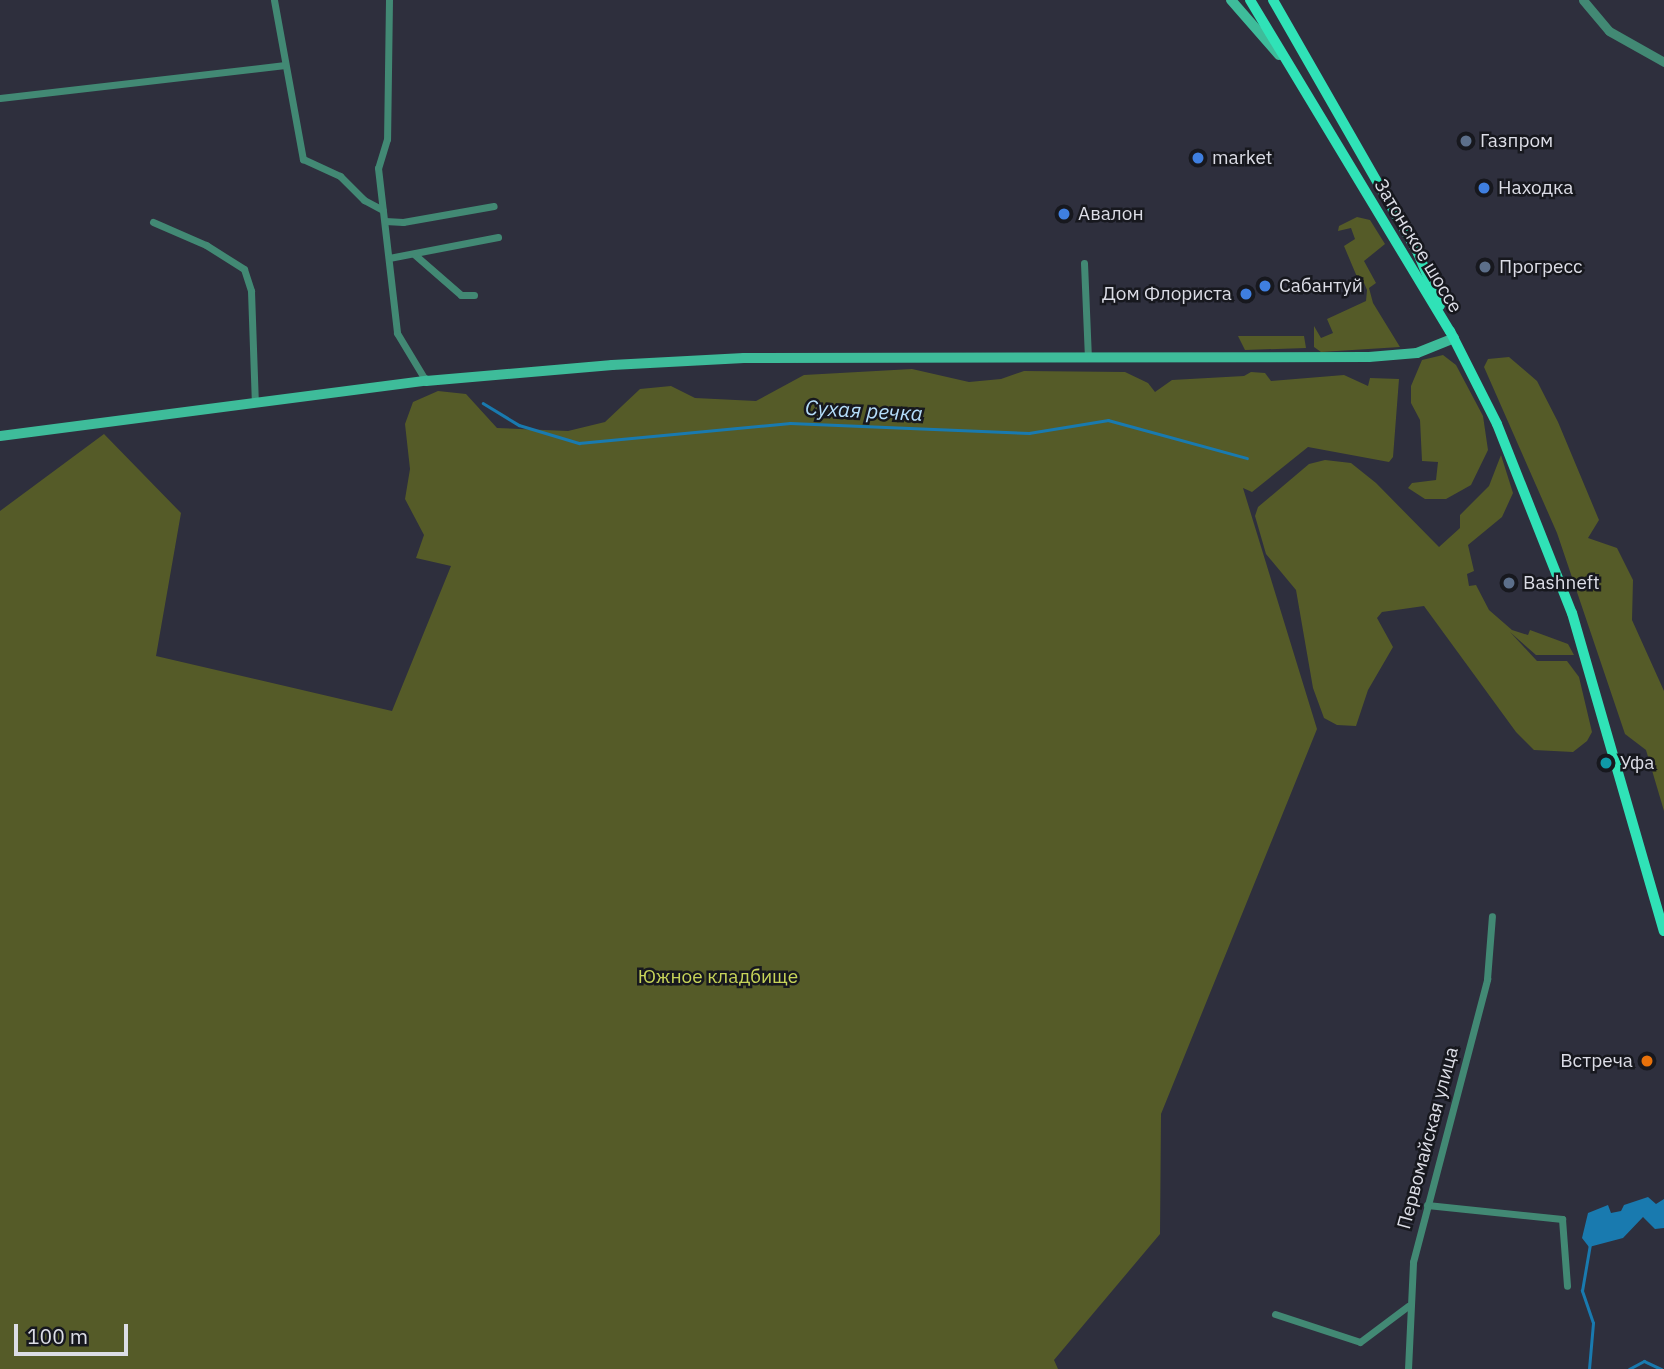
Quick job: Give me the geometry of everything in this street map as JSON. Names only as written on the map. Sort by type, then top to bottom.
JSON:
[{"type":"main road","points":[[1231,0],[1305,87]]},
{"type":"main road","name":"Затонское шоссе","points":[[1248,0],[1305,87],[1404,261],[1452,335]]},
{"type":"main road","name":"Затонское шоссе","points":[[1273,0],[1418,253],[1452,335]]},
{"type":"main road","points":[[0,436],[426,381],[744,358],[1387,356],[1424,351],[1452,335],[1545,540],[1611,744],[1664,931]]},
{"type":"street","points":[[274,0],[303,159],[340,176],[364,200],[383,210]]},
{"type":"street","points":[[389,0],[387,139],[378,168],[397,333],[426,381]]},
{"type":"street","points":[[1583,0],[1609,31],[1664,62]]},
{"type":"street","points":[[0,98],[285,65]]},
{"type":"street","points":[[385,221],[403,222],[494,206]]},
{"type":"street","points":[[153,222],[206,245],[244,269],[251,291],[255,403]]},
{"type":"street","points":[[389,258],[498,237]]},
{"type":"street","points":[[414,254],[460,295],[474,295]]},
{"type":"street","points":[[1084,263],[1088,357]]},
{"type":"street","name":"Первомайская улица","points":[[1408,1369],[1408,1306],[1427,1205],[1487,979],[1492,916]]},
{"type":"street","points":[[1427,1205],[1562,1219],[1567,1286]]},
{"type":"street","points":[[1275,1314],[1360,1342],[1408,1306]]},
{"type":"green space","points":[[1357,217],[1370,220],[1385,244],[1364,261],[1376,283],[1369,288],[1373,303],[1400,347],[1321,352],[1314,347],[1314,326],[1321,338],[1333,333],[1327,319],[1366,301],[1367,290],[1364,283],[1360,284],[1344,246],[1355,239],[1351,228],[1338,231],[1339,226]]},
{"type":"green space","points":[[1238,336],[1304,336],[1306,348],[1245,350]]},
{"type":"green space","points":[[1443,355],[1456,365],[1483,416],[1488,450],[1471,485],[1446,499],[1425,499],[1408,488],[1412,483],[1436,480],[1438,462],[1422,461],[1420,420],[1411,403],[1411,386],[1422,360]]},
{"type":"green space","points":[[1509,357],[1537,381],[1558,422],[1599,520],[1588,538],[1617,548],[1633,580],[1632,620],[1664,691],[1664,811],[1646,750],[1625,734],[1557,533],[1484,367],[1488,359]]},
{"type":"green space","name":"Южное кладбище","points":[[912,369],[969,382],[1001,379],[1024,371],[1125,372],[1148,383],[1155,392],[1172,380],[1244,376],[1251,372],[1265,373],[1271,381],[1344,375],[1368,386],[1370,378],[1399,379],[1393,457],[1389,462],[1308,447],[1252,492],[1243,488],[1317,729],[1161,1114],[1160,1234],[1054,1360],[1058,1369],[0,1369],[0,511],[104,434],[181,513],[156,656],[392,711],[451,566],[416,558],[424,535],[405,499],[410,469],[405,424],[413,402],[438,391],[466,394],[497,428],[568,431],[605,422],[640,389],[671,386],[695,398],[756,401],[804,375]]},
{"type":"green space","points":[[1501,455],[1513,493],[1502,517],[1468,545],[1474,571],[1467,574],[1469,586],[1476,585],[1489,610],[1512,630],[1528,635],[1530,630],[1568,644],[1574,655],[1536,655],[1510,632],[1537,661],[1567,661],[1579,677],[1592,732],[1587,741],[1573,752],[1534,750],[1516,732],[1424,606],[1382,612],[1377,618],[1393,647],[1368,690],[1356,726],[1337,725],[1324,718],[1313,688],[1296,590],[1266,554],[1255,516],[1258,507],[1309,464],[1325,460],[1351,463],[1376,483],[1439,547],[1460,528],[1460,515],[1489,486]]},
{"type":"water","points":[[1648,1197],[1656,1204],[1664,1199],[1664,1228],[1655,1229],[1643,1217],[1623,1238],[1589,1247],[1582,1238],[1588,1213],[1608,1205],[1611,1213],[1621,1211],[1624,1205]]},
{"type":"waterway","name":"Сухая речка","points":[[483,403],[519,425],[579,443],[790,423],[1029,433],[1108,420],[1247,458]]},
{"type":"waterway","points":[[1589,1369],[1593,1323],[1582,1291],[1590,1244]]},
{"type":"waterway","points":[[1629,1369],[1644,1361],[1661,1369]]},
{"type":"place","name":"Газпром","points":[[1466,141]]},
{"type":"place","name":"market","points":[[1198,158]]},
{"type":"place","name":"Находка","points":[[1484,188]]},
{"type":"place","name":"Авалон","points":[[1064,214]]},
{"type":"place","name":"Прогресс","points":[[1485,267]]},
{"type":"place","name":"Сабантуй","points":[[1265,286]]},
{"type":"place","name":"Дом Флориста","points":[[1246,294]]},
{"type":"place","name":"Bashneft","points":[[1509,583]]},
{"type":"place","name":"Уфа","points":[[1606,763]]},
{"type":"place","name":"Встреча","points":[[1647,1061]]}]
